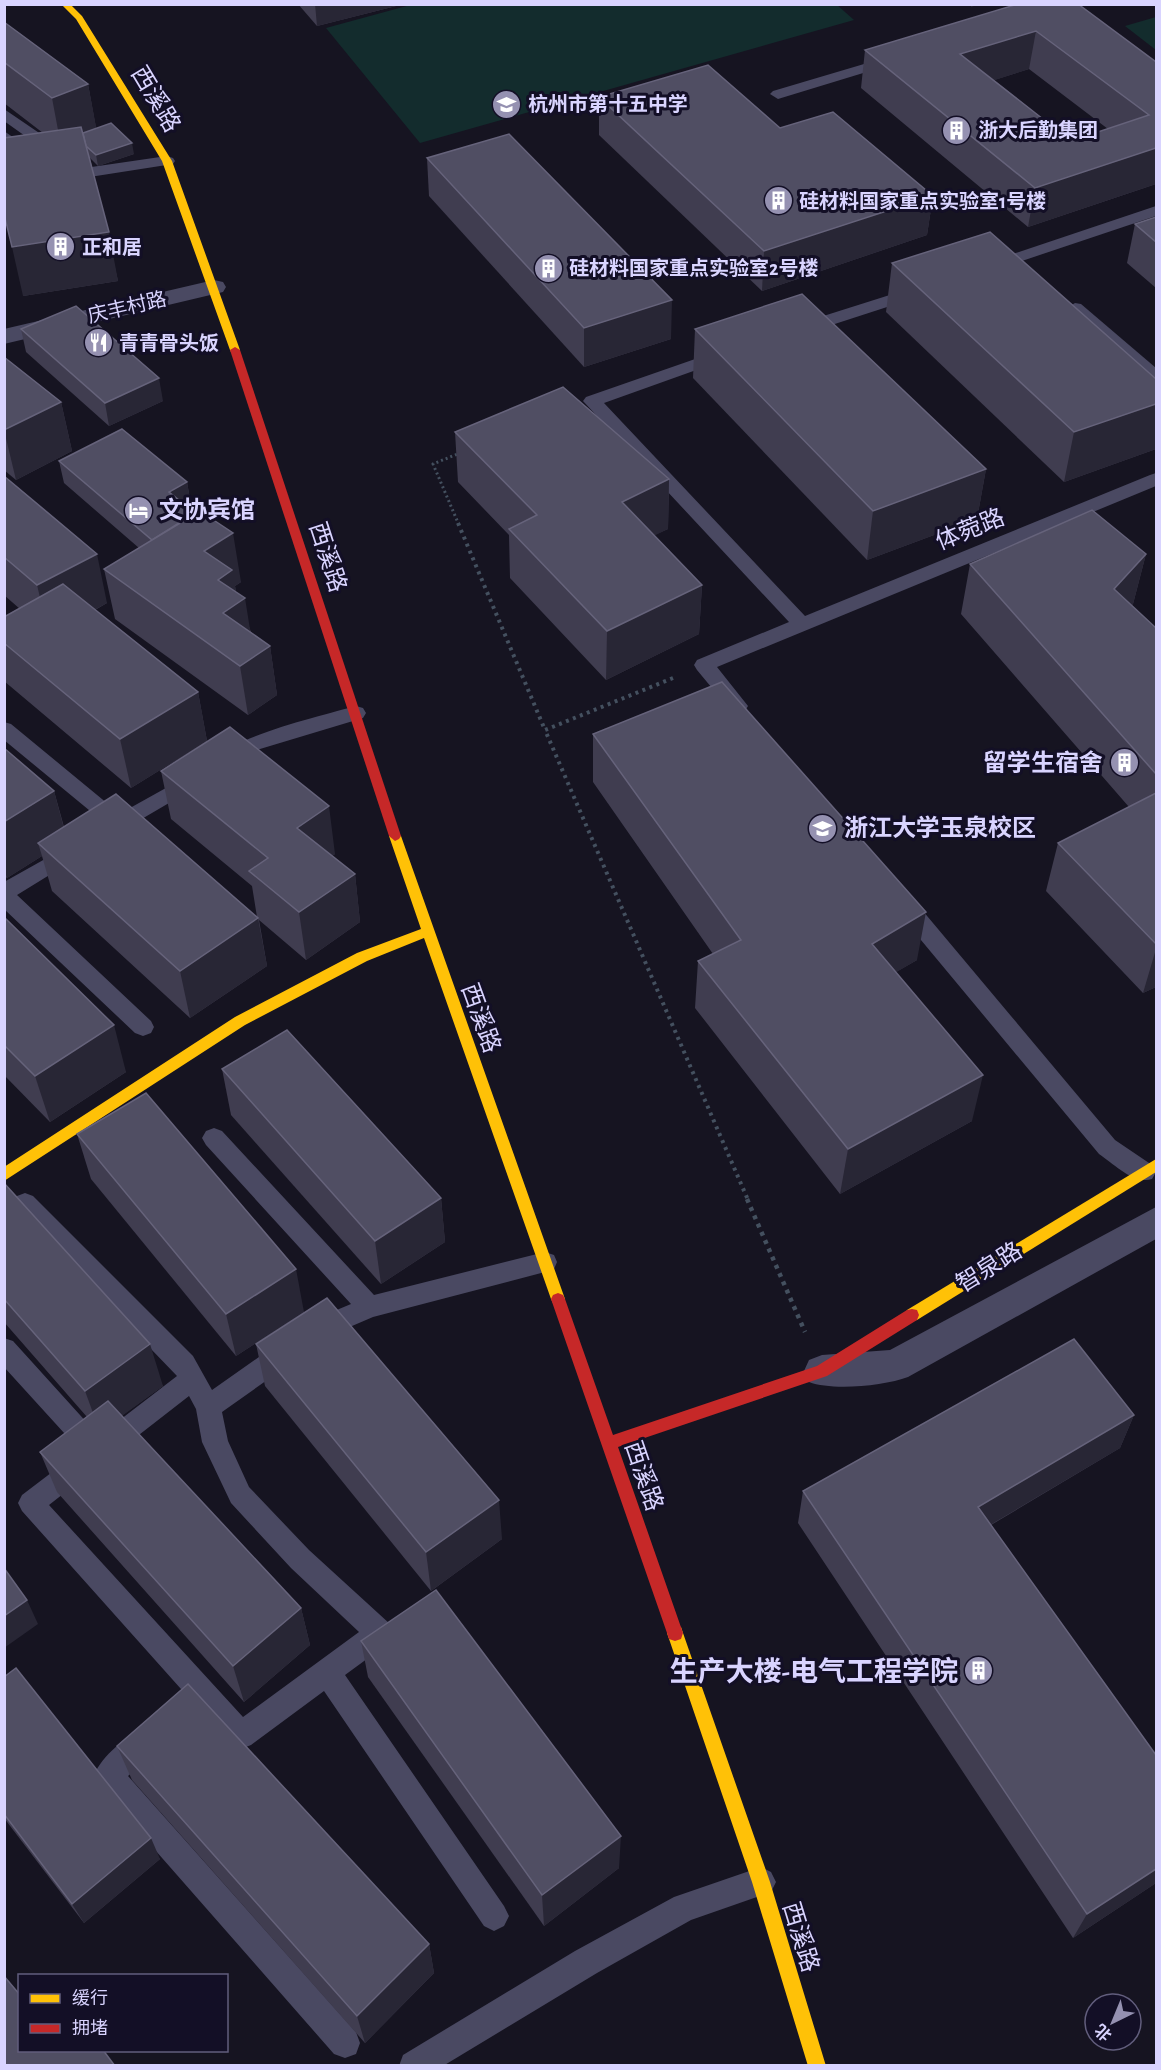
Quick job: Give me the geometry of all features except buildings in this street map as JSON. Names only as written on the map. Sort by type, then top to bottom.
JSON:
[{"type":"main road","name":"西溪路","points":[[65,4],[85,26],[166,160],[214,287],[427,932],[609,1443],[761,1882],[817,2066]]},
{"type":"main road","points":[[4,1175],[240,1021],[362,957],[427,932]]},
{"type":"main road","name":"智泉路","points":[[609,1443],[822,1371],[1150,1168]]},
{"type":"street","name":"庆丰村路","points":[[4,337],[214,287]]},
{"type":"street","name":"智泉路","points":[[822,1371],[895,1366],[1156,1222]]},
{"type":"lane","points":[[778,93],[910,54]]},
{"type":"lane","points":[[4,112],[46,144],[4,163]]},
{"type":"lane","points":[[4,135],[26,154],[36,171]]},
{"type":"lane","points":[[53,177],[166,160]]},
{"type":"lane","points":[[970,273],[1156,211]]},
{"type":"lane","points":[[1016,259],[1034,273]]},
{"type":"lane","points":[[788,333],[936,285]]},
{"type":"lane","points":[[1060,295],[1156,376]]},
{"type":"lane","points":[[743,348],[592,401],[803,625]]},
{"type":"lane","name":"体菀路","points":[[704,665],[1156,479]]},
{"type":"lane","points":[[704,665],[750,720]]},
{"type":"lane","points":[[142,1027],[4,895],[253,744],[356,713]]},
{"type":"lane","points":[[4,729],[102,810],[134,815],[152,830]]},
{"type":"lane","points":[[894,892],[1107,1147],[1150,1168]]},
{"type":"lane","points":[[214,1138],[369,1306]]},
{"type":"lane","points":[[26,1203],[184,1364],[208,1407],[215,1442],[240,1496],[300,1559],[380,1633],[241,1735],[184,1706],[31,1503],[192,1379]]},
{"type":"lane","points":[[208,1407],[316,1331],[369,1306],[545,1262]]},
{"type":"lane","points":[[4,1349],[98,1452]]},
{"type":"lane","points":[[327,1672],[494,1916]]},
{"type":"lane","points":[[184,1706],[108,1776],[345,2043]]},
{"type":"lane","points":[[414,2066],[684,1906],[761,1882]]},
{"type":"path","points":[[465,451],[433,464],[545,730],[822,1371]]},
{"type":"path","points":[[545,730],[704,665]]},
{"type":"green space","name":"杭州市第十五中学","points":[[414,4],[836,4],[854,20],[420,143],[326,28]]},
{"type":"green space","points":[[1156,17],[1156,50],[1125,26]]},
{"type":"traffic: slow","points":[[65,4],[79,18],[167,161],[235,350]]},
{"type":"traffic: slow","points":[[395,836],[558,1299]]},
{"type":"traffic: slow","points":[[4,1175],[240,1021],[362,957],[427,932]]},
{"type":"traffic: slow","points":[[912,1315],[1156,1165]]},
{"type":"traffic: slow","points":[[675,1633],[761,1882],[817,2066]]},
{"type":"traffic: jam","points":[[235,350],[395,836]]},
{"type":"traffic: jam","points":[[558,1299],[675,1633]]},
{"type":"traffic: jam","points":[[609,1443],[822,1371],[912,1315]]},
{"type":"place","name":"杭州市第十五中学","points":[[507,104]]},
{"type":"place","name":"浙大后勤集团","points":[[957,130]]},
{"type":"place","name":"硅材料国家重点实验室1号楼","points":[[778,201]]},
{"type":"place","name":"正和居","points":[[61,247]]},
{"type":"place","name":"硅材料国家重点实验室2号楼","points":[[548,268]]},
{"type":"place","name":"青青骨头饭","points":[[98,343]]},
{"type":"place","name":"文协宾馆","points":[[138,510]]},
{"type":"place","name":"留学生宿舍","points":[[1124,763]]},
{"type":"place","name":"浙江大学玉泉校区","points":[[823,828]]},
{"type":"place","name":"生产大楼-电气工程学院","points":[[979,1671]]}]
